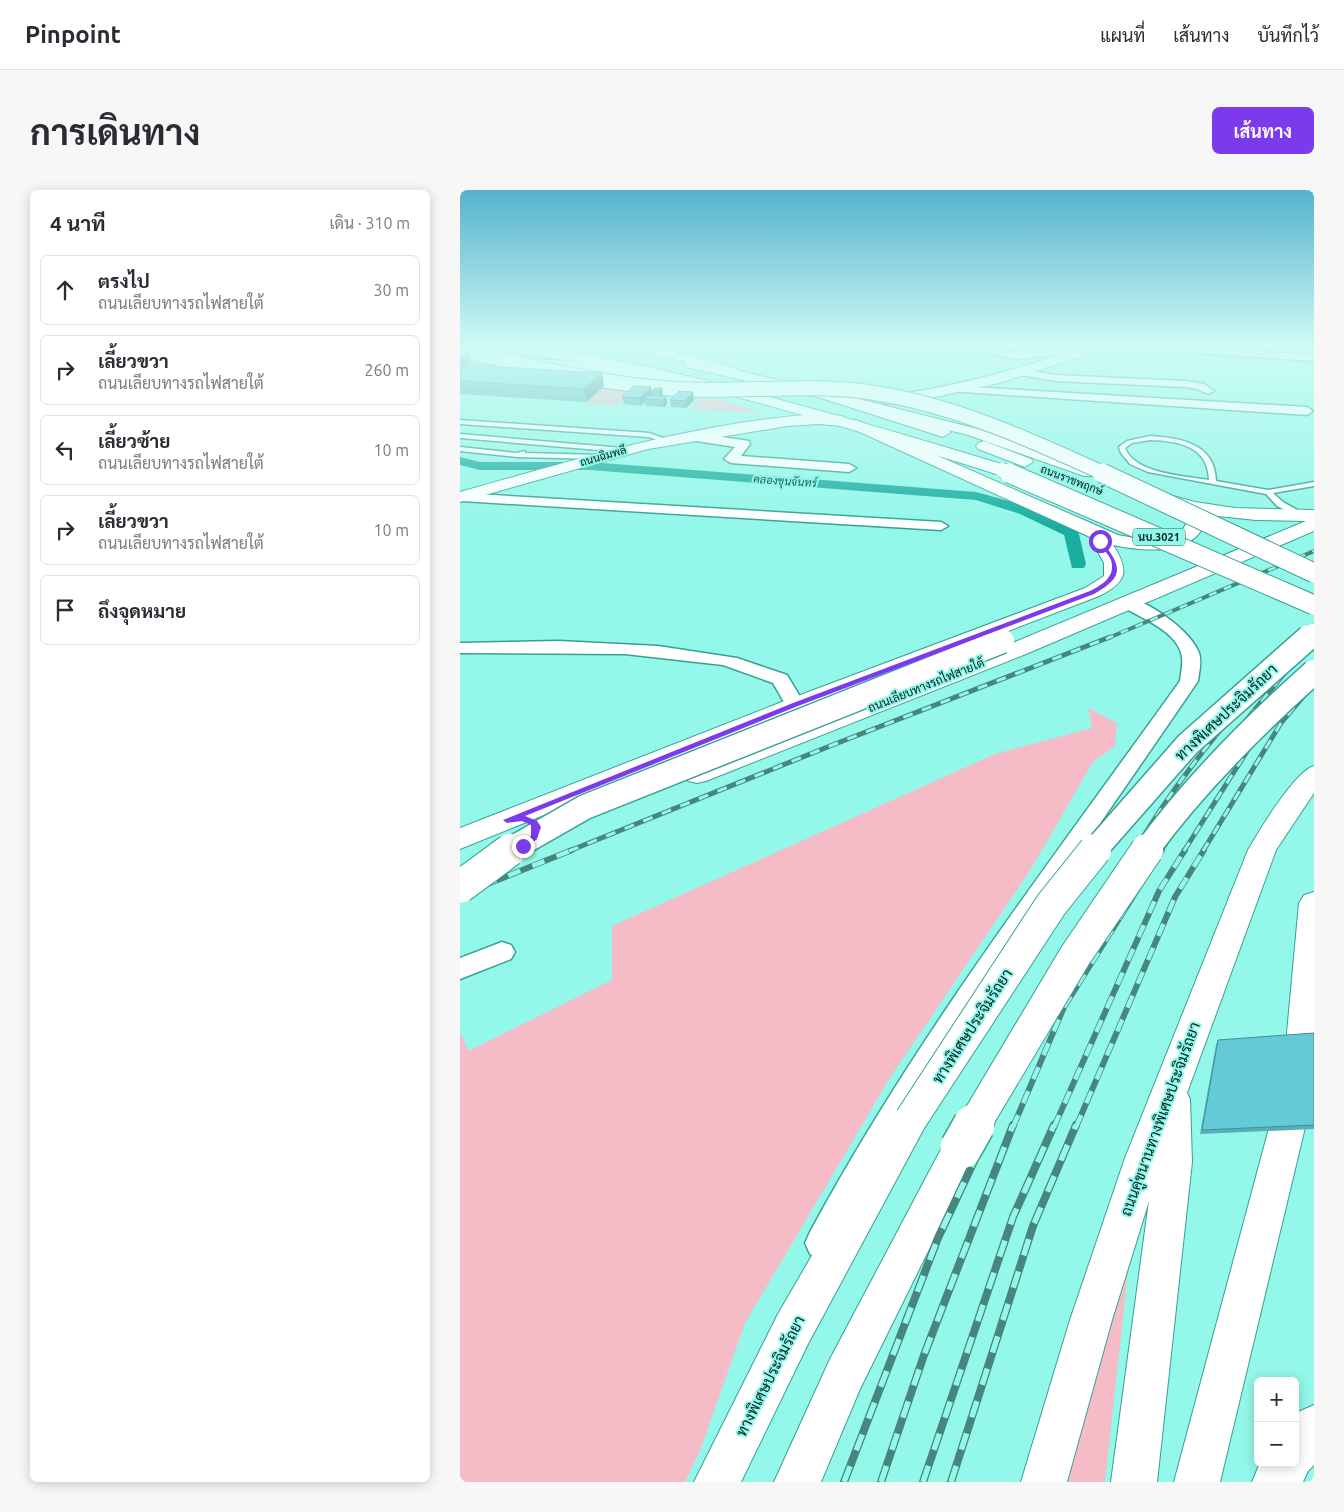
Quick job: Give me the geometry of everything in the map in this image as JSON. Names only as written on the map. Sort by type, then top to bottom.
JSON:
[{"type":"main road","name":"ถนนฉิมพลี","points":[[749,427],[777,415],[779,409],[773,406]]},
{"type":"main road","name":"ถนนราชพฤกษ์","points":[[785,406],[849,423],[1002,470],[1076,500],[1314,605]]},
{"type":"main road","name":"ถนนราชพฤกษ์","points":[[862,406],[932,428],[1025,462],[1133,504],[1314,580]]},
{"type":"main road","name":"ถนนราชพฤกษ์","points":[[849,423],[911,452],[1097,532],[1130,543],[1167,543],[1182,539],[1192,533],[1196,521],[1188,511],[1169,501],[1037,452],[929,419],[874,406]]},
{"type":"main road","points":[[904,406],[903,409],[929,419]]},
{"type":"main road","points":[[932,406],[978,419],[1038,443],[1314,573]]},
{"type":"main road","name":"ถนนฉิมพลี","points":[[461,497],[622,450],[646,445],[805,419],[849,423]]},
{"type":"main road","name":"ถนนราชพฤกษ์","points":[[1169,501],[1250,514],[1311,518]]},
{"type":"main road","name":"ถนนเลียบทางรถไฟสายใต้","points":[[507,820],[523,818],[534,823],[546,833],[555,832],[1128,603],[1311,518]]},
{"type":"main road","points":[[1052,622],[1109,588],[1109,583],[1114,573],[1114,560],[1100,541],[1097,532]]},
{"type":"main road","points":[[460,886],[494,859],[544,828],[585,807],[1002,641],[1141,590],[1176,582]]},
{"type":"main road","name":"ถนนเลียบทางรถไฟสายใต้","points":[[460,839],[795,705],[1076,600],[1109,583]]},
{"type":"main road","name":"ทางพิเศษประจิมรัถยา","points":[[716,1482],[793,1329],[912,1119],[1051,905],[1104,839],[1188,744],[1274,666],[1314,633]]},
{"type":"main road","points":[[797,1482],[845,1374],[961,1148],[1055,985],[1136,865],[1188,797],[1246,734],[1314,672]]},
{"type":"main road","name":"ถนนคู่ขนานทางพิเศษประจิมรัถยา","points":[[1044,1482],[1090,1320],[1172,1080],[1262,850],[1314,774]]},
{"type":"main road","points":[[460,866],[523,846],[534,837],[537,827]]},
{"type":"main road","points":[[1197,1482],[1300,1076],[1308,1054],[1314,904]]},
{"type":"main road","points":[[1134,1482],[1173,1162],[1172,1080]]},
{"type":"main road","points":[[1299,1448],[1314,1428]]},
{"type":"main road","points":[[1275,1482],[1285,1467]]},
{"type":"street","points":[[1231,406],[1307,411]]},
{"type":"street","points":[[695,437],[744,444],[731,459],[850,468]]},
{"type":"street","points":[[461,497],[941,526]]},
{"type":"street","points":[[696,1482],[856,1176],[933,1049],[1189,680],[1191,653],[1175,633],[1128,603]]},
{"type":"street","points":[[460,648],[609,649],[668,653],[725,660],[780,680],[795,705]]},
{"type":"street","points":[[460,969],[502,952]]},
{"type":"lane","points":[[460,422],[649,435],[668,441]]},
{"type":"lane","points":[[460,428],[607,437],[646,445]]},
{"type":"lane","points":[[460,436],[622,450]]},
{"type":"lane","points":[[1213,482],[1210,462],[1202,453],[1182,443],[1134,439],[1122,447],[1124,455],[1132,463],[1146,470],[1268,492],[1314,484]]},
{"type":"lane","points":[[517,455],[534,443]]},
{"type":"lane","points":[[460,449],[517,455],[594,458]]},
{"type":"lane","points":[[1268,492],[1280,504],[1311,518]]},
{"type":"shaded area","points":[[692,406],[742,406],[758,411],[757,413],[690,409]]},
{"type":"shaded area","points":[[1088,708],[1117,723],[1115,746],[1093,762],[1029,872],[891,1076],[745,1323],[701,1448],[685,1482],[460,1482],[460,1031],[468,1051],[612,980],[612,926],[995,754],[1092,728]]},
{"type":"shaded area","points":[[1128,1271],[1105,1482],[1068,1482],[1097,1367]]},
{"type":"building","points":[[1314,1033],[1314,1125],[1202,1130],[1218,1040]]},
{"type":"waterway","name":"คลองขุนจันทร์","points":[[460,461],[480,466],[590,466],[976,496],[1026,510],[1072,533],[1078,564]]},
{"type":"railway","points":[[1106,639],[1314,551]]},
{"type":"railway","points":[[1302,639],[1314,625]]},
{"type":"railway","points":[[569,851],[835,744],[1110,637]]},
{"type":"railway","points":[[1135,851],[1192,766],[1234,713],[1303,637]]},
{"type":"railway","points":[[1161,851],[1228,743],[1291,665],[1314,642]]},
{"type":"railway","points":[[1184,851],[1268,718],[1314,665]]},
{"type":"railway","points":[[1203,851],[1281,723],[1314,684]]},
{"type":"railway","points":[[460,895],[572,850]]},
{"type":"railway","points":[[990,1127],[1048,1004],[1136,850]]},
{"type":"railway","points":[[1013,1127],[1064,1007],[1162,850]]},
{"type":"railway","points":[[1054,1127],[1159,891],[1185,850]]},
{"type":"railway","points":[[1076,1127],[1175,897],[1204,850]]},
{"type":"railway","points":[[844,1482],[938,1238],[991,1125]]},
{"type":"railway","points":[[881,1482],[924,1355],[1013,1125]]},
{"type":"railway","points":[[923,1482],[1013,1217],[1054,1125]]},
{"type":"railway","points":[[951,1482],[1033,1226],[1076,1125]]},
{"type":"route","points":[[523,846],[534,837],[537,827],[534,823],[523,818],[507,820],[795,705],[1076,600],[1092,592],[1102,585],[1109,583],[1114,573],[1114,560],[1100,541]]}]
